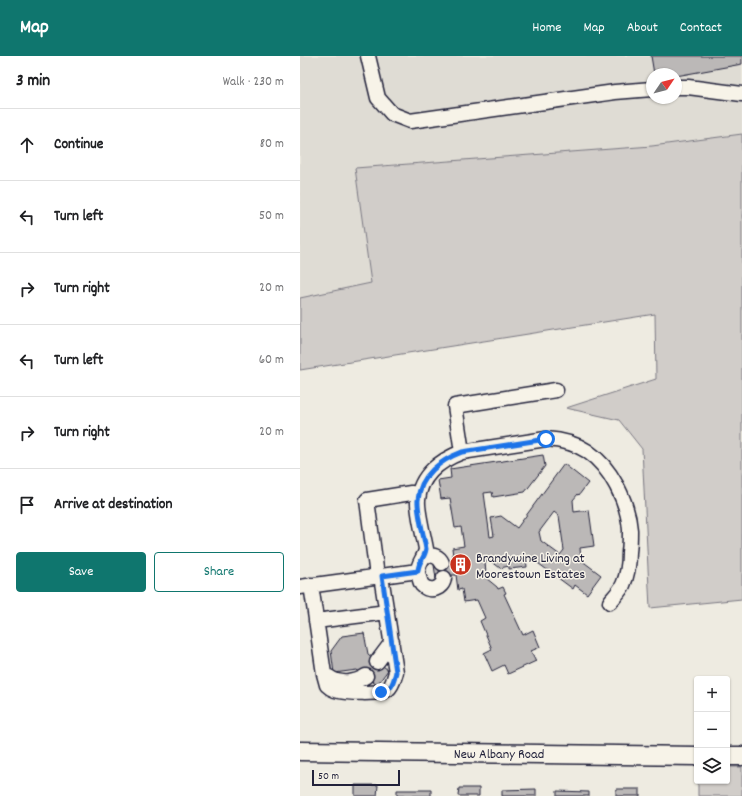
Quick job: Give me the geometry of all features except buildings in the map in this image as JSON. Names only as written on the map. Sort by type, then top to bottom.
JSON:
[{"type":"main road","name":"New Albany Road","points":[[300,751],[694,756]]},
{"type":"main road","points":[[730,756],[742,756]]},
{"type":"lane","points":[[368,56],[378,98],[392,114],[410,121],[615,92],[646,89]]},
{"type":"lane","points":[[682,87],[688,86],[742,94]]},
{"type":"lane","points":[[462,452],[455,406],[556,390]]},
{"type":"lane","points":[[444,578],[440,587],[428,589],[422,585],[418,571],[418,565],[425,555],[426,549],[418,501],[423,482],[432,469],[452,456],[462,452],[546,439],[557,440],[569,442],[587,451],[600,462],[618,488],[628,517],[630,531],[628,568],[623,585],[610,602]]},
{"type":"lane","points":[[418,571],[379,576],[306,586],[316,621],[327,685],[334,690],[348,692],[381,692],[387,690],[393,683],[396,672],[392,642],[379,576],[367,500],[411,493],[419,494]]},
{"type":"lane","points":[[425,555],[439,558],[442,564]]},
{"type":"lane","points":[[316,621],[387,612]]},
{"type":"lane","points":[[377,662],[392,642]]},
{"type":"lane","points":[[324,674],[334,681],[350,682],[359,680],[366,676]]},
{"type":"shaded area","points":[[300,56],[742,56],[742,134],[652,146],[355,168],[371,283],[300,298]]},
{"type":"shaded area","points":[[742,134],[742,599],[650,608],[642,449],[619,420],[566,408],[656,379],[655,314],[300,370],[300,298],[371,283],[355,168],[652,146]]},
{"type":"shaded area","points":[[730,767],[742,767],[742,796],[698,796],[698,784],[730,784]]},
{"type":"place","name":"Brandywine Living at Moorestown Estates","points":[[460,565]]},
{"type":"route","points":[[381,692],[387,690],[393,683],[396,672],[382,576],[418,571],[418,565],[425,555],[426,549],[418,501],[423,482],[432,469],[452,456],[462,452],[546,439]]}]
